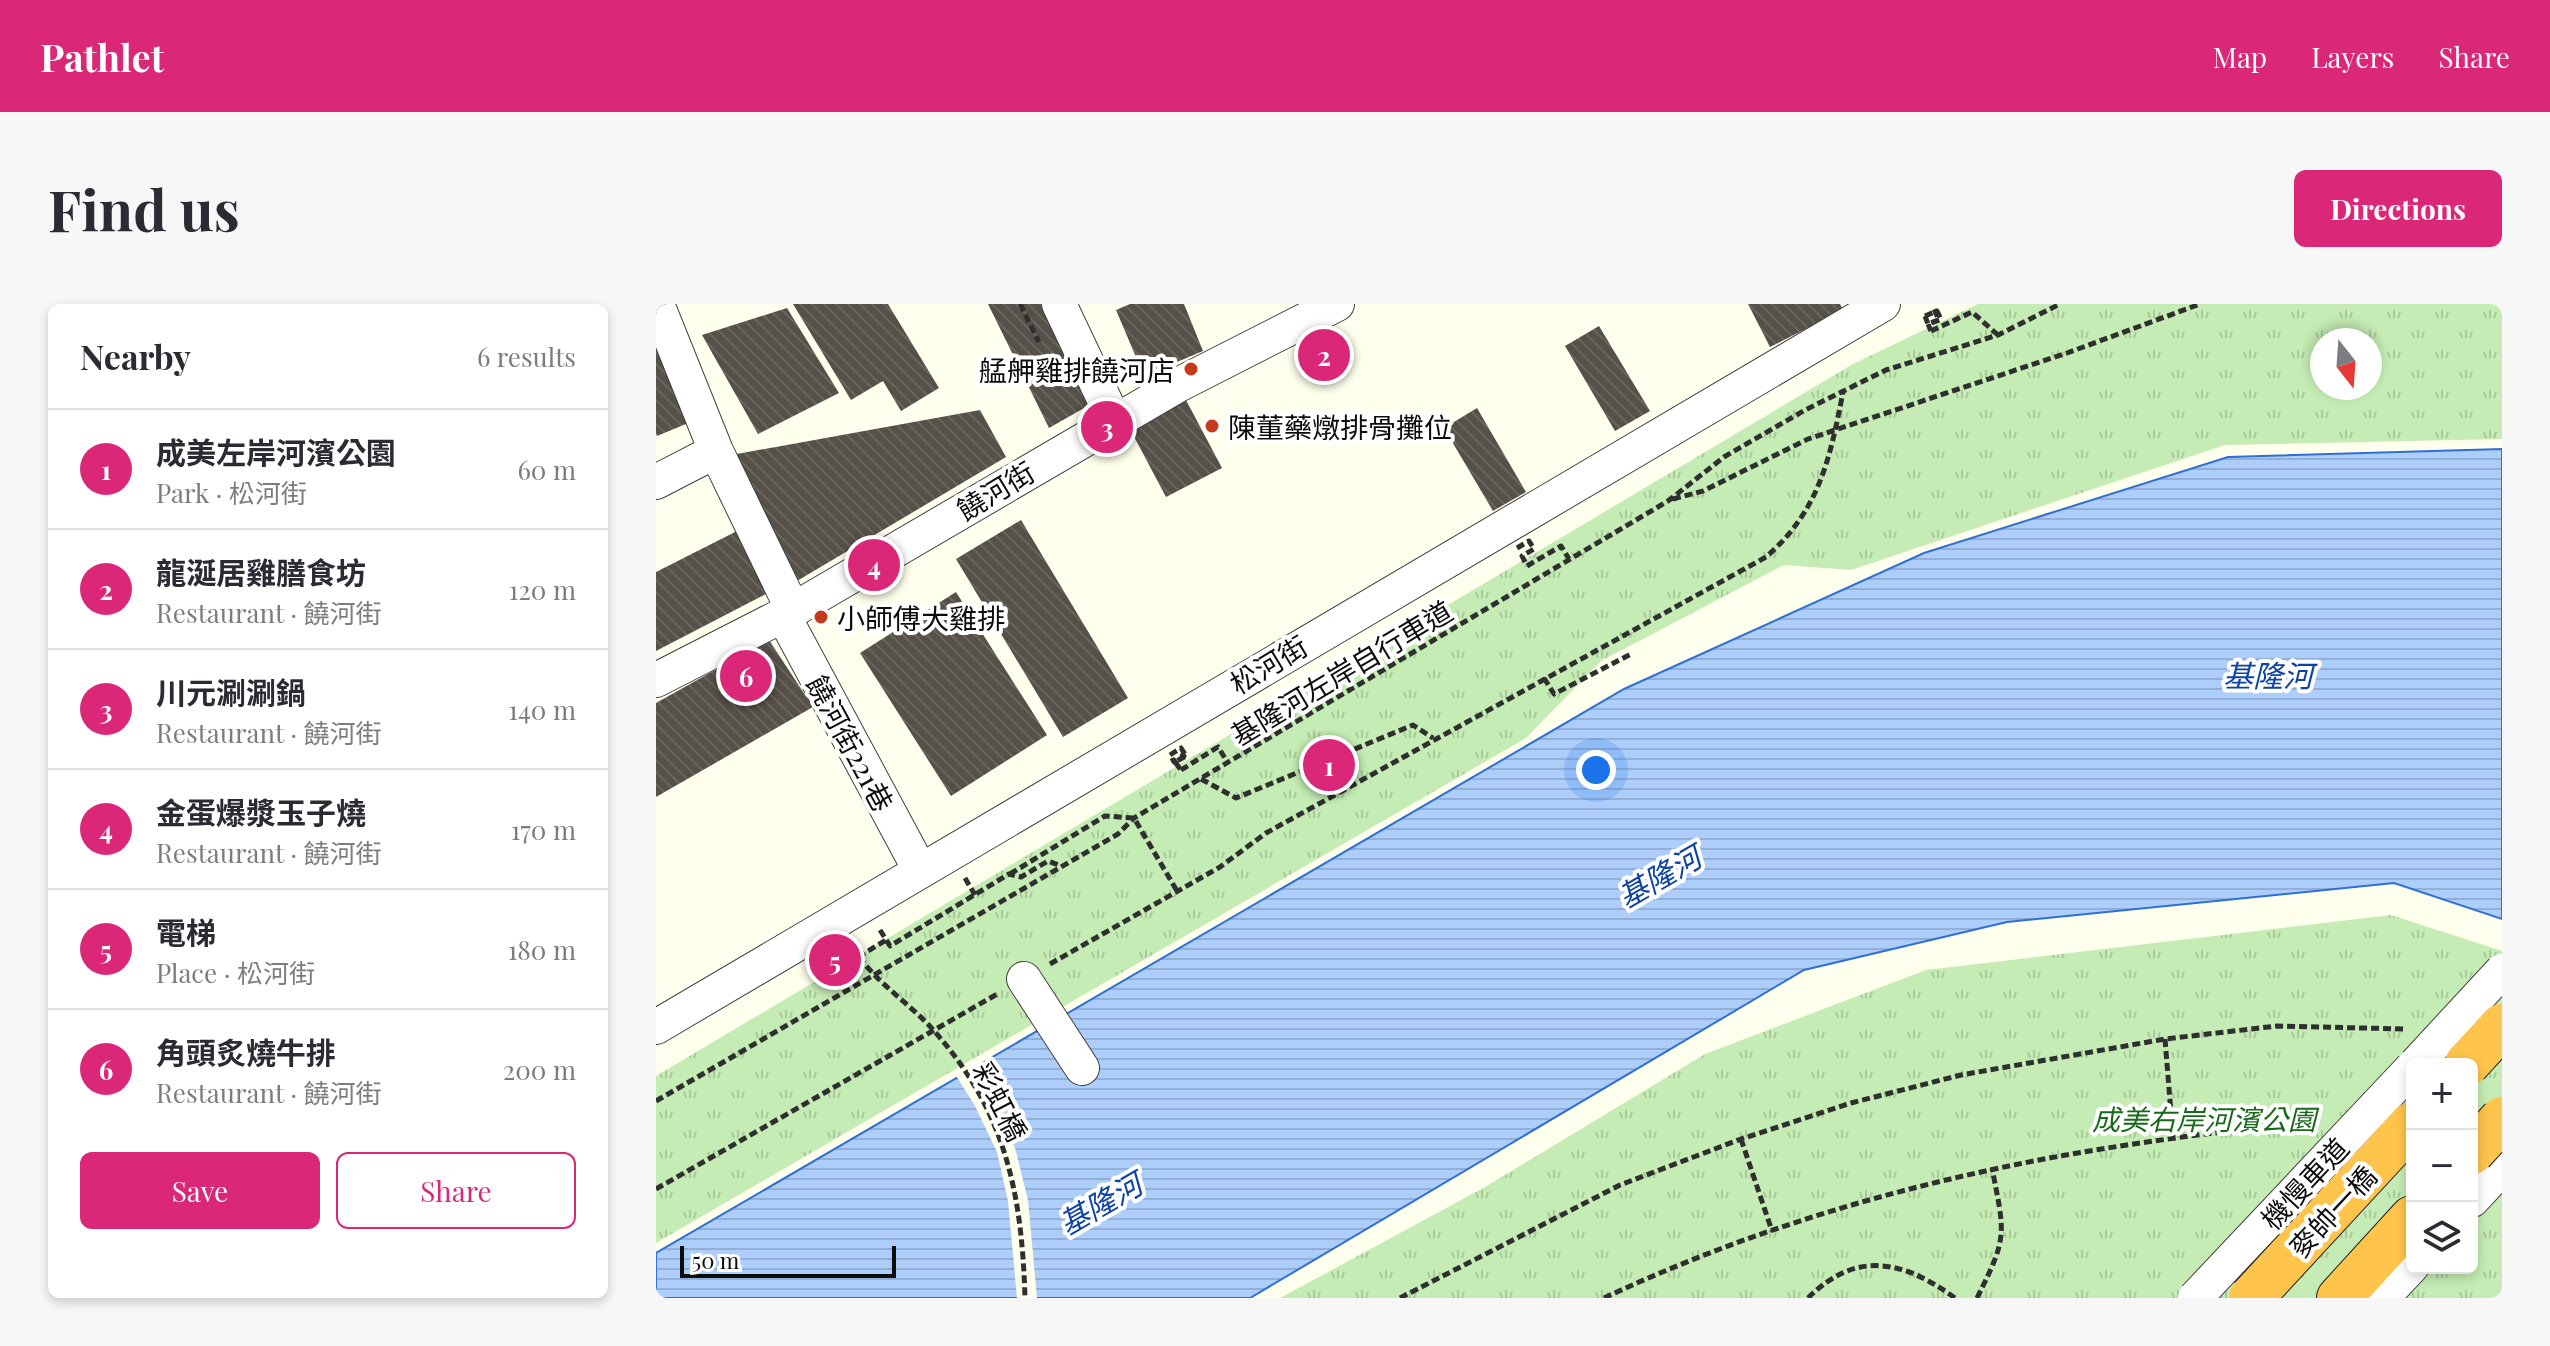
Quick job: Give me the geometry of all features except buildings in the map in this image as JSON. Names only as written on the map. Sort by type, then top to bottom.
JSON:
[{"type":"highway","points":[[2473,1058],[2502,1026]]},
{"type":"highway","points":[[2478,1145],[2502,1119]]},
{"type":"highway","name":"麥帥一橋","points":[[2251,1298],[2406,1130]]},
{"type":"highway","points":[[2339,1298],[2406,1225]]},
{"type":"street","name":"饒河街221巷","points":[[657,304],[716,451],[788,613],[920,870]]},
{"type":"street","points":[[1059,304],[1114,420]]},
{"type":"street","name":"饒河街","points":[[656,680],[788,613],[1114,420],[1337,304]]},
{"type":"street","name":"松河街","points":[[656,1027],[1883,304]]},
{"type":"street","points":[[656,482],[716,451]]},
{"type":"street","name":"機慢車道","points":[[2421,1058],[2502,971]]},
{"type":"street","points":[[1024,979],[1082,1068]]},
{"type":"street","name":"機慢車道","points":[[2195,1298],[2406,1074]]},
{"type":"street","points":[[2478,1194],[2502,1168]]},
{"type":"street","points":[[2382,1298],[2406,1272]]},
{"type":"path","name":"基隆河左岸自行車道","points":[[656,1101],[1118,834],[1134,818],[1668,501],[1724,457],[1886,370],[1998,335],[2060,304]]},
{"type":"path","points":[[1668,501],[1703,491],[1808,439],[2067,353],[2200,304]]},
{"type":"path","points":[[1933,307],[1939,320],[1928,324],[1931,331],[1972,312],[1998,335]]},
{"type":"path","points":[[1201,779],[1236,798],[1413,725],[1433,738],[1774,550],[1791,536],[1816,498],[1836,430],[1843,392]]},
{"type":"path","points":[[1517,548],[1529,541],[1534,549],[1522,556],[1527,566],[1561,546],[1569,559]]},
{"type":"path","points":[[1544,678],[1554,694],[1631,654]]},
{"type":"path","points":[[1170,755],[1181,748],[1186,756],[1175,762],[1181,770],[1218,747],[1228,763]]},
{"type":"path","points":[[880,930],[890,946],[1105,816],[1134,818],[1177,891]]},
{"type":"path","points":[[1009,874],[1021,877],[1048,861],[1061,866]]},
{"type":"path","points":[[820,965],[829,981],[886,940]]},
{"type":"path","points":[[841,956],[854,949],[860,959]]},
{"type":"path","name":"彩虹橋","points":[[860,959],[935,1031],[960,1063],[999,1132],[1018,1197],[1025,1298]]},
{"type":"path","points":[[1400,1298],[1620,1185],[1741,1139],[1851,1103],[1961,1075],[2165,1039],[2277,1026],[2414,1029]]},
{"type":"path","points":[[2165,1039],[2173,1138]]},
{"type":"path","points":[[1604,1298],[1649,1277],[1772,1231],[1877,1198],[1992,1168],[2173,1138],[2281,1127],[2327,1129]]},
{"type":"path","points":[[1741,1139],[1772,1231]]},
{"type":"path","points":[[1977,1298],[2000,1251],[2003,1228],[1992,1168]]},
{"type":"path","points":[[1808,1298],[1825,1281],[1858,1268],[1893,1265],[1924,1276],[1955,1298]]},
{"type":"green space","points":[[1978,304],[2502,304],[2502,439],[2225,445],[1851,570],[1784,565],[1601,661],[1526,738],[656,1243],[656,1076],[1853,364]]},
{"type":"green space","name":"成美右岸河濱公園","points":[[2391,915],[2502,951],[2502,1298],[1280,1298],[1485,1187],[1705,1054],[1926,970]]},
{"type":"water","name":"基隆河","points":[[2502,449],[2502,919],[2394,883],[2007,922],[1804,970],[1250,1298],[656,1298],[656,1253],[1624,689],[1924,553],[2228,457]]},
{"type":"pier","points":[[972,1064],[994,1101],[1015,1148],[1028,1200],[1037,1298],[1017,1298],[1008,1201],[997,1152],[975,1106],[955,1074]]},
{"type":"place","name":"龍涎居雞膳食坊","points":[[1324,355]]},
{"type":"place","name":"艋舺雞排饒河店","points":[[1191,369]]},
{"type":"place","name":"陳董藥燉排骨攤位","points":[[1212,426]]},
{"type":"place","name":"川元涮涮鍋","points":[[1107,427]]},
{"type":"place","name":"金蛋爆漿玉子燒","points":[[874,565]]},
{"type":"place","name":"小師傅大雞排","points":[[821,617]]},
{"type":"place","name":"角頭炙燒牛排","points":[[746,676]]},
{"type":"place","name":"成美左岸河濱公園","points":[[1329,765]]},
{"type":"place","name":"電梯","points":[[835,960]]}]
